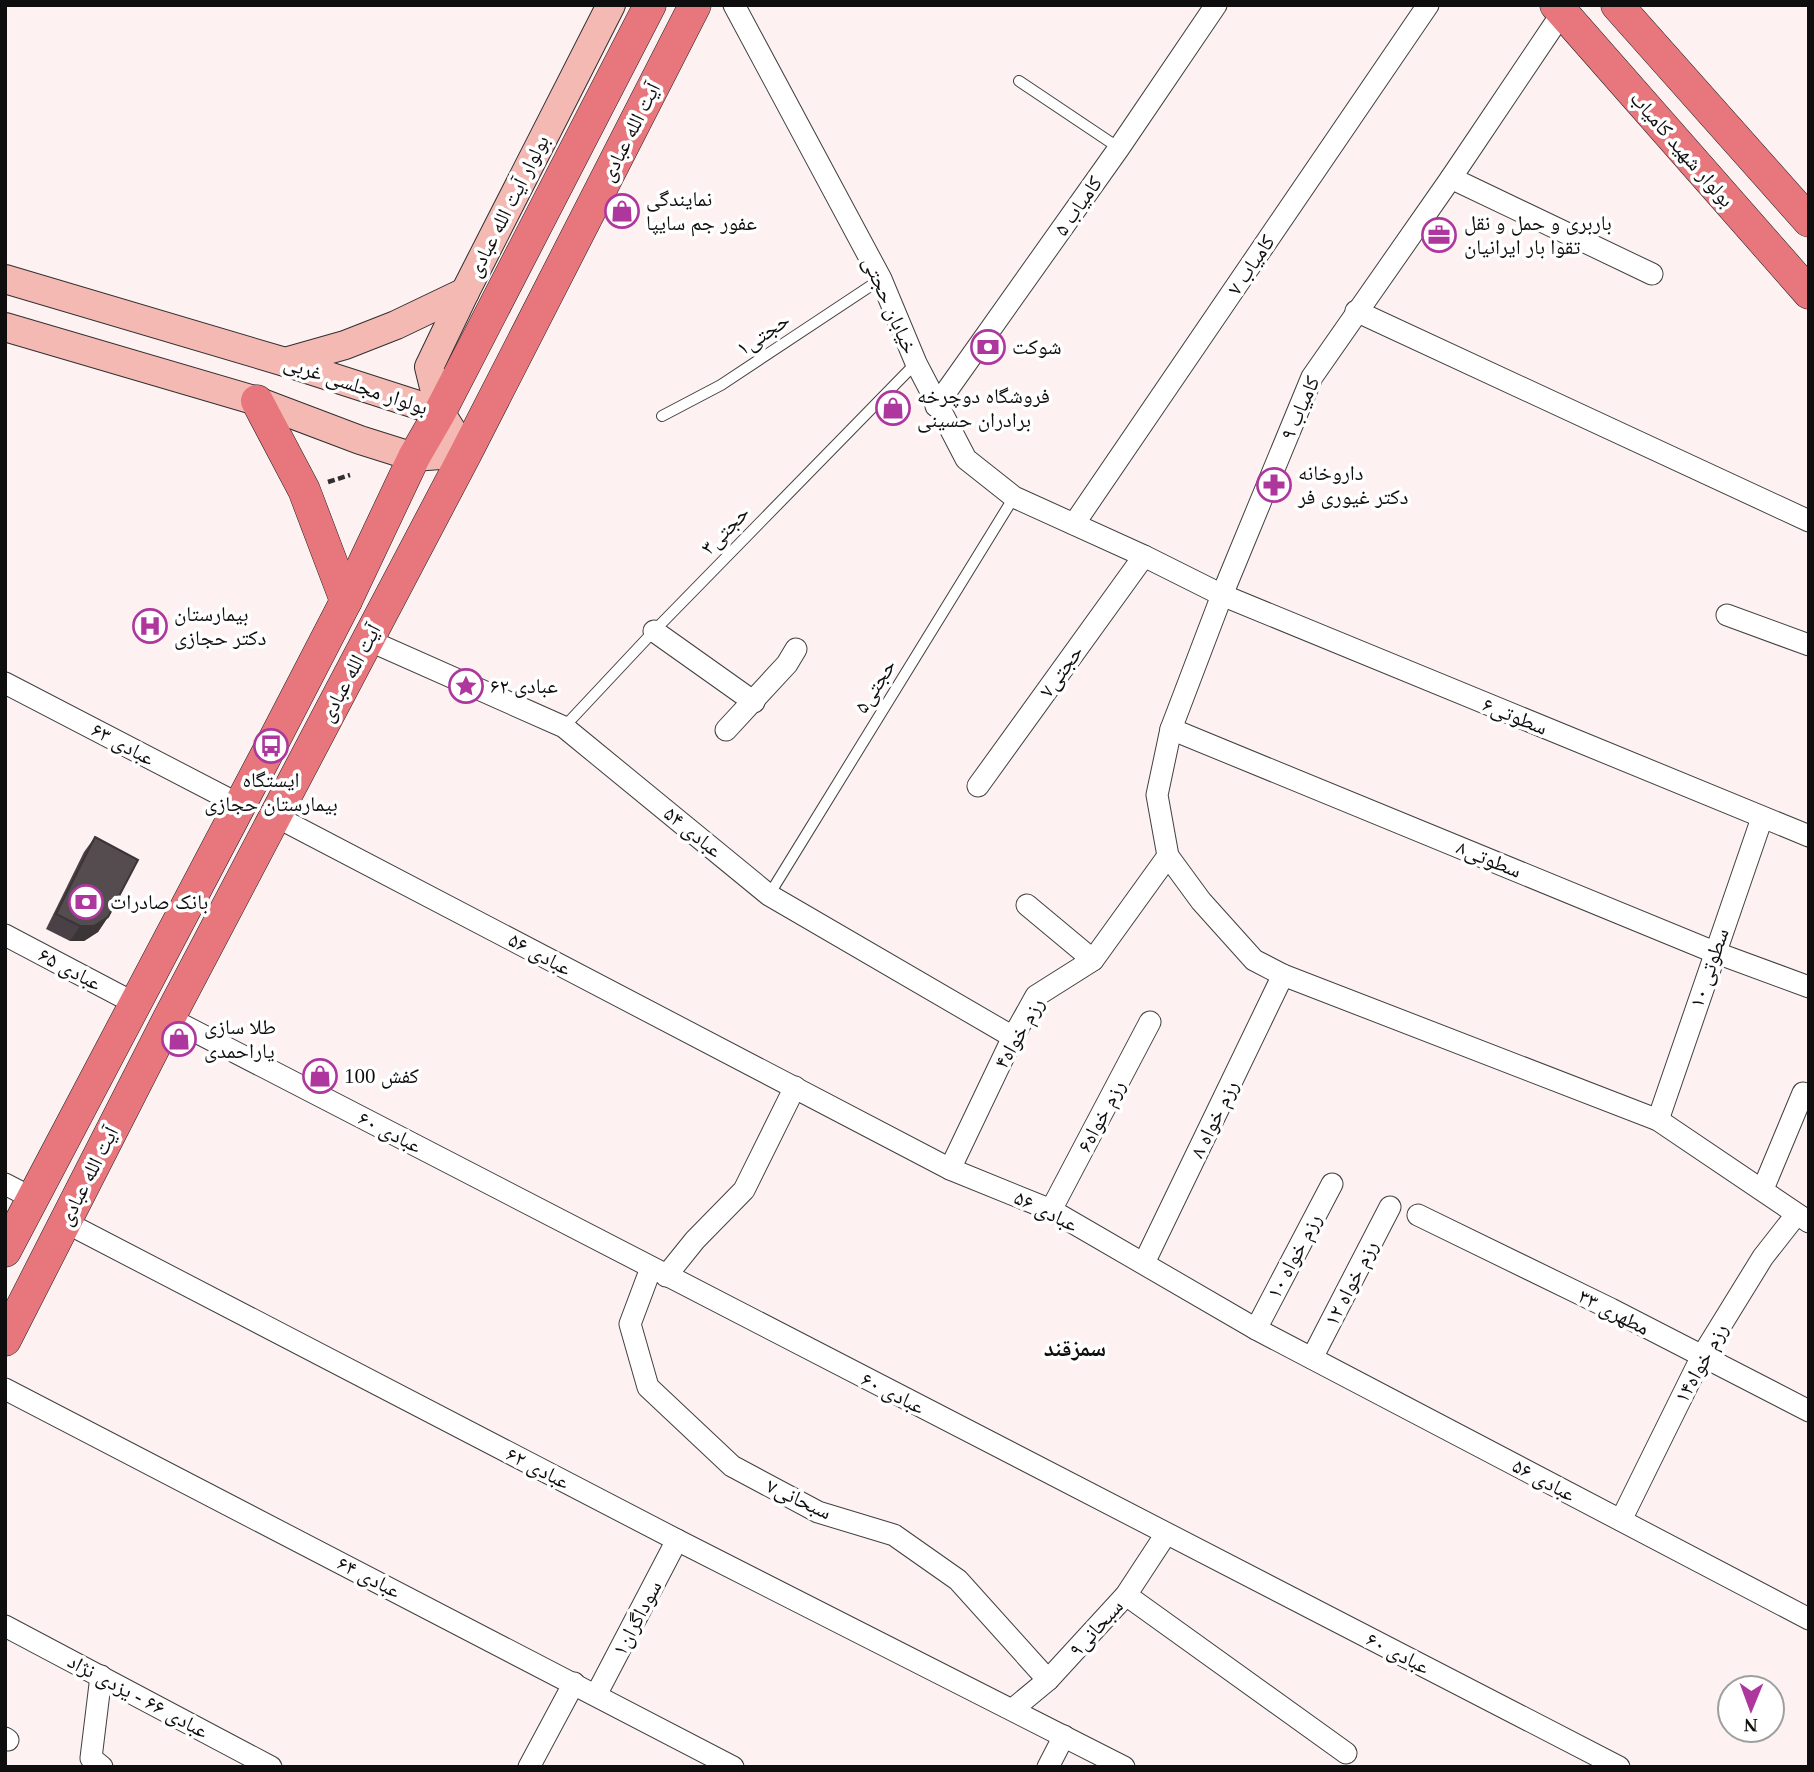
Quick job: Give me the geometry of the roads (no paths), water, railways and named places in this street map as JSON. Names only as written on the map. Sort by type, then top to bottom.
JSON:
[{"type":"main road","name":"بولوار آیت الله عبادی","points":[[440,412],[429,367],[611,5]]},
{"type":"main road","name":"آیت الله عبادی","points":[[5,1251],[19,1191],[134,1003],[240,805],[346,601],[414,457],[440,412],[650,5]]},
{"type":"main road","name":"آیت الله عبادی","points":[[5,1340],[169,1018],[466,453],[695,5]]},
{"type":"main road","points":[[1617,5],[1809,221]]},
{"type":"main road","name":"بولوار شهید کامیاب","points":[[1559,9],[1809,293]]},
{"type":"main road","name":"بولوار مجلسی غربی","points":[[5,279],[285,362],[440,412],[466,453]]},
{"type":"main road","points":[[285,362],[358,340],[465,292]]},
{"type":"main road","points":[[5,327],[257,401],[360,440],[414,457],[466,453]]},
{"type":"main road","points":[[257,401],[304,490],[346,601]]},
{"type":"street","name":"خیابان حجتی","points":[[734,5],[881,279],[936,406],[966,459],[1014,497],[1222,595]]},
{"type":"street","name":"کامیاب ۵","points":[[936,406],[1119,148],[1216,5]]},
{"type":"street","name":"کامیاب ۷","points":[[1074,524],[1428,5]]},
{"type":"street","name":"کامیاب ۹","points":[[1168,856],[1157,795],[1171,729],[1222,595],[1312,377],[1451,178],[1559,9]]},
{"type":"street","points":[[1451,178],[1652,274]]},
{"type":"street","points":[[1356,311],[1809,521]]},
{"type":"street","name":"حجتی۷","points":[[978,786],[1144,556]]},
{"type":"street","name":"سطوتی۶","points":[[1222,595],[1809,836]]},
{"type":"street","points":[[1727,615],[1809,645]]},
{"type":"street","points":[[654,631],[754,702]]},
{"type":"street","name":"عبادی ۵۴","points":[[368,640],[564,727],[769,895],[1013,1037]]},
{"type":"street","points":[[726,730],[787,664],[796,649]]},
{"type":"street","name":"عبادی ۶۳","points":[[5,683],[240,805]]},
{"type":"street","name":"سطوتی۸","points":[[1171,729],[1714,952],[1809,987]]},
{"type":"street","name":"عبادی ۵۶","points":[[275,816],[950,1169],[1051,1210],[1256,1329],[1809,1619]]},
{"type":"street","name":"سطوتی ۱۰","points":[[1658,1120],[1762,818]]},
{"type":"street","points":[[1168,856],[1200,901],[1254,960],[1283,975],[1658,1120],[1803,1218]]},
{"type":"street","name":"رزم خواه۴","points":[[950,1169],[1013,1037],[1036,996],[1093,960],[1168,856]]},
{"type":"street","points":[[1027,905],[1093,960]]},
{"type":"street","name":"عبادی ۶۵","points":[[5,935],[134,1003]]},
{"type":"street","name":"رزم خواه ۸","points":[[1144,1263],[1283,975]]},
{"type":"street","name":"عبادی ۶۰","points":[[169,1018],[1619,1767]]},
{"type":"street","name":"رزم خواه۶","points":[[1051,1210],[1150,1022]]},
{"type":"street","name":"سبحانی۷","points":[[795,1087],[744,1190],[659,1272],[631,1324],[648,1387],[732,1466],[818,1512],[894,1535],[958,1580],[1048,1681]]},
{"type":"street","points":[[1763,1189],[1803,1093]]},
{"type":"street","name":"رزم خواه ۱۰","points":[[1256,1329],[1332,1184]]},
{"type":"street","name":"رزم خواه ۱۲","points":[[1312,1358],[1390,1207]]},
{"type":"street","name":"مطهری ۳۳","points":[[1418,1215],[1809,1411]]},
{"type":"street","name":"رزم خواه۱۴","points":[[1621,1520],[1702,1356],[1763,1257],[1803,1218]]},
{"type":"street","name":"عبادی ۶۲","points":[[65,1222],[677,1540],[1124,1767]]},
{"type":"street","name":"عبادی ۶۴","points":[[5,1389],[733,1767]]},
{"type":"street","name":"سبحانی۹","points":[[1013,1709],[1048,1681],[1126,1595],[1166,1534]]},
{"type":"street","name":"سوداگران۱","points":[[596,1695],[677,1540]]},
{"type":"street","points":[[1126,1595],[1346,1753]]},
{"type":"street","name":"عبادی ۶۶ - یزدی نژاد","points":[[5,1626],[271,1767]]},
{"type":"street","points":[[101,1676],[91,1758],[102,1767]]},
{"type":"street","points":[[529,1767],[574,1683]]},
{"type":"street","points":[[1048,1767],[1064,1736]]},
{"type":"lane","points":[[1019,81],[1119,148]]},
{"type":"lane","name":"حجتی۱","points":[[662,416],[721,385],[881,279]]},
{"type":"lane","name":"حجتی۳","points":[[564,727],[916,363]]},
{"type":"lane","name":"حجتی۵","points":[[769,895],[1014,497]]},
{"type":"place","name":"نمایندگی عفور جم سایپا","points":[[622,211]]},
{"type":"place","name":"باربری و حمل و نقل تقوا بار ایرانیان","points":[[1439,235]]},
{"type":"place","name":"شوكت","points":[[988,347]]},
{"type":"place","name":"فروشگاه دوچرخه برادران حسینی","points":[[893,408]]},
{"type":"place","name":"داروخانه دکتر غیوری فر","points":[[1274,485]]},
{"type":"place","name":"بیمارستان دکتر حجازی","points":[[150,626]]},
{"type":"place","name":"عبادی ۶۲","points":[[466,686]]},
{"type":"place","name":"ایستگاه بیمارستان حجازی","points":[[271,746]]},
{"type":"place","name":"بانک صادرات","points":[[86,902]]},
{"type":"place","name":"طلا سازی یاراحمدی","points":[[179,1039]]},
{"type":"place","name":"کفش 100","points":[[320,1076]]},
{"type":"district","name":"سمزقند","points":[[1075,1348]]}]
